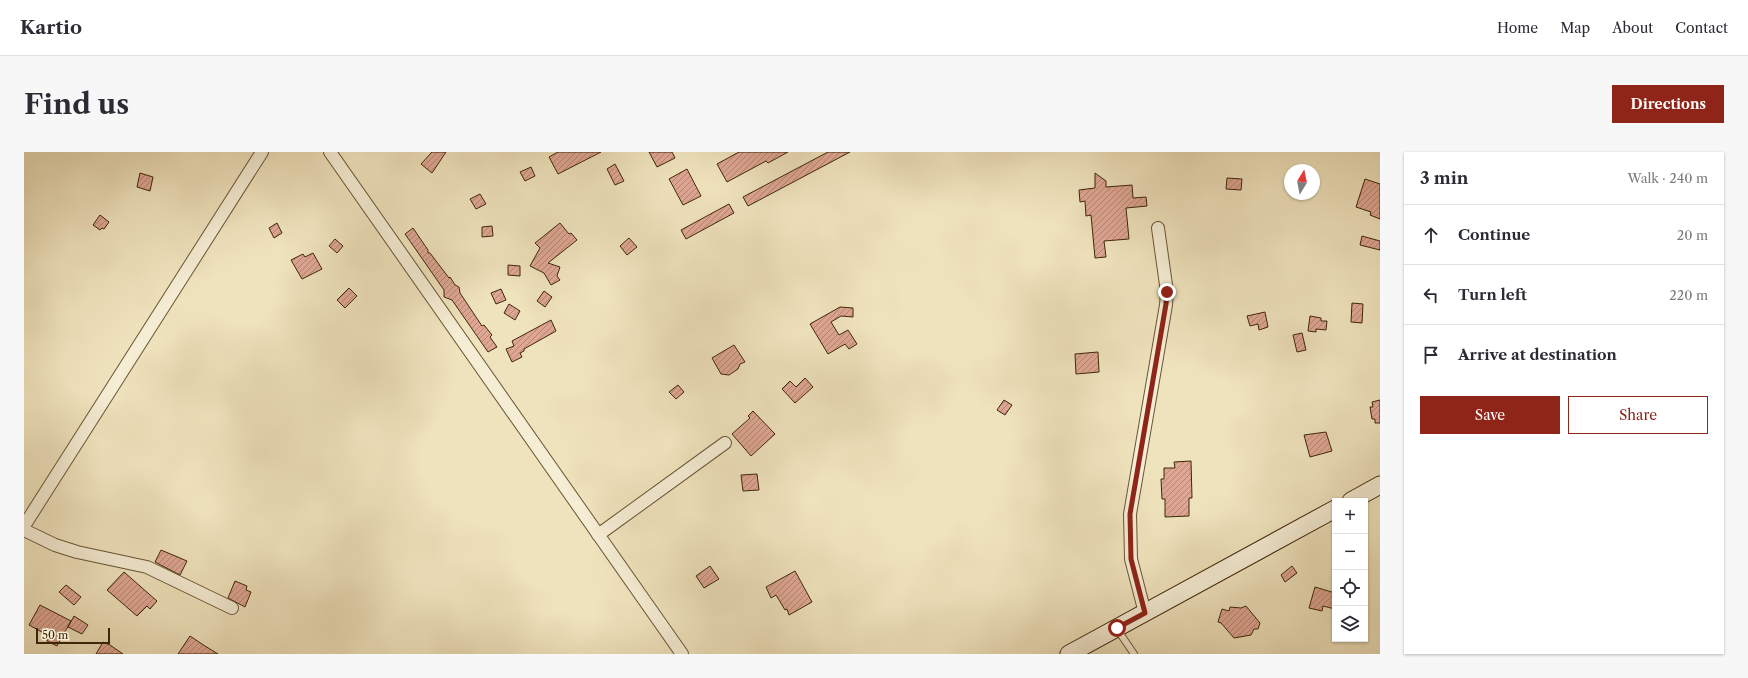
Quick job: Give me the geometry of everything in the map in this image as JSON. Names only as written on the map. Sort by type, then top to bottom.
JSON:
[{"type":"street","points":[[24,526],[262,152]]},
{"type":"street","points":[[330,152],[682,654]]},
{"type":"street","points":[[1145,613],[1131,559],[1130,514],[1166,304],[1167,292],[1158,228]]},
{"type":"street","points":[[598,535],[725,443]]},
{"type":"street","points":[[1356,498],[1380,485]]},
{"type":"street","points":[[1069,654],[1332,512]]},
{"type":"street","points":[[24,530],[55,545],[77,552],[147,567],[232,608]]},
{"type":"lane","points":[[1117,628],[1134,654]]},
{"type":"building","points":[[432,152],[446,152],[432,173],[421,164]]},
{"type":"building","points":[[558,152],[601,152],[558,174],[549,157]]},
{"type":"building","points":[[649,152],[672,152],[675,158],[657,167]]},
{"type":"building","points":[[739,152],[788,152],[768,163],[766,161],[727,182],[717,164]]},
{"type":"building","points":[[828,152],[850,152],[748,206],[743,197]]},
{"type":"building","points":[[615,164],[624,181],[615,185],[607,169]]},
{"type":"building","points":[[531,167],[535,176],[525,181],[520,172]]},
{"type":"building","points":[[687,169],[701,196],[683,205],[669,179]]},
{"type":"building","points":[[140,173],[153,177],[150,191],[137,187]]},
{"type":"building","points":[[1095,173],[1106,181],[1106,187],[1132,185],[1133,198],[1146,197],[1147,206],[1126,208],[1129,239],[1104,241],[1106,257],[1095,258],[1091,215],[1086,216],[1085,201],[1080,202],[1079,190],[1095,188]]},
{"type":"building","points":[[1227,178],[1242,179],[1241,190],[1226,189]]},
{"type":"building","points":[[1365,179],[1380,184],[1380,219],[1370,215],[1371,212],[1356,207]]},
{"type":"building","points":[[480,194],[486,204],[476,209],[470,199]]},
{"type":"building","points":[[729,204],[734,213],[686,239],[681,230]]},
{"type":"building","points":[[100,215],[109,222],[104,229],[102,228],[100,230],[93,225]]},
{"type":"building","points":[[277,223],[282,233],[274,238],[269,228]]},
{"type":"building","points":[[560,223],[569,234],[571,233],[577,240],[548,263],[560,267],[557,276],[560,280],[551,285],[544,273],[530,266],[540,248],[535,243]]},
{"type":"building","points":[[492,226],[493,236],[482,237],[482,227]]},
{"type":"building","points":[[413,228],[428,250],[428,253],[430,253],[455,285],[459,287],[460,293],[482,326],[484,325],[492,335],[490,337],[497,347],[488,352],[452,300],[444,297],[444,290],[405,234]]},
{"type":"building","points":[[1362,236],[1380,241],[1380,250],[1360,245]]},
{"type":"building","points":[[629,238],[637,247],[627,255],[620,246]]},
{"type":"building","points":[[335,239],[343,246],[337,253],[329,246]]},
{"type":"building","points":[[313,253],[322,269],[302,279],[291,260],[303,254],[305,257]]},
{"type":"building","points":[[508,265],[520,266],[520,276],[508,275]]},
{"type":"building","points":[[349,288],[357,296],[345,308],[337,300]]},
{"type":"building","points":[[501,289],[506,300],[496,304],[491,293]]},
{"type":"building","points":[[544,291],[552,297],[545,307],[537,301]]},
{"type":"building","points":[[1352,303],[1363,304],[1362,323],[1351,322]]},
{"type":"building","points":[[509,304],[520,311],[515,320],[504,313]]},
{"type":"building","points":[[840,307],[853,308],[853,317],[841,316],[831,322],[839,335],[848,330],[857,344],[849,349],[845,344],[828,354],[810,324]]},
{"type":"building","points":[[1265,312],[1268,327],[1259,330],[1258,324],[1250,326],[1247,316]]},
{"type":"building","points":[[1310,316],[1321,318],[1321,321],[1327,321],[1326,330],[1316,329],[1316,332],[1308,331]]},
{"type":"building","points":[[551,320],[556,331],[524,349],[524,351],[520,353],[522,357],[512,362],[506,349],[514,346],[512,341]]},
{"type":"building","points":[[1302,333],[1306,350],[1297,352],[1293,335]]},
{"type":"building","points":[[734,345],[745,362],[740,364],[738,369],[729,375],[721,374],[712,358]]},
{"type":"building","points":[[1098,352],[1099,372],[1076,374],[1075,354]]},
{"type":"building","points":[[805,378],[813,387],[795,403],[782,389],[790,381],[796,387]]},
{"type":"building","points":[[678,385],[684,392],[676,399],[669,392]]},
{"type":"building","points":[[1004,400],[1012,405],[1005,415],[997,410]]},
{"type":"building","points":[[1380,400],[1380,423],[1375,423],[1375,419],[1372,419],[1370,407],[1373,407],[1372,402]]},
{"type":"building","points":[[753,411],[775,434],[751,456],[732,434],[750,418],[748,416]]},
{"type":"building","points":[[1326,432],[1332,451],[1310,457],[1304,435]]},
{"type":"building","points":[[1191,461],[1192,498],[1189,498],[1189,516],[1165,517],[1165,499],[1162,499],[1161,479],[1164,479],[1164,468],[1175,468],[1174,462]]},
{"type":"building","points":[[757,474],[759,490],[743,491],[741,475]]},
{"type":"building","points":[[161,550],[187,561],[180,575],[155,562]]},
{"type":"building","points":[[710,566],[719,579],[704,588],[696,576]]},
{"type":"building","points":[[1292,566],[1297,573],[1285,582],[1281,575]]},
{"type":"building","points":[[795,571],[812,602],[789,615],[787,609],[785,610],[776,595],[771,598],[766,587]]},
{"type":"building","points":[[124,572],[157,601],[150,609],[147,606],[137,616],[107,590]]},
{"type":"building","points":[[235,581],[247,586],[246,590],[251,592],[245,607],[228,598]]},
{"type":"building","points":[[66,585],[81,597],[74,605],[59,592]]},
{"type":"building","points":[[1315,587],[1332,592],[1332,608],[1323,606],[1322,611],[1309,608]]},
{"type":"building","points":[[40,605],[71,621],[57,646],[47,641],[49,636],[29,625]]},
{"type":"building","points":[[1246,606],[1260,623],[1258,629],[1254,629],[1251,635],[1234,638],[1221,623],[1218,622],[1222,609],[1229,611],[1230,607],[1241,608]]},
{"type":"building","points":[[74,616],[88,625],[82,634],[68,627]]},
{"type":"building","points":[[190,636],[205,646],[218,654],[178,654]]},
{"type":"building","points":[[103,642],[110,645],[123,654],[96,654]]},
{"type":"route","points":[[1117,628],[1145,613],[1131,559],[1130,514],[1167,292]]}]
